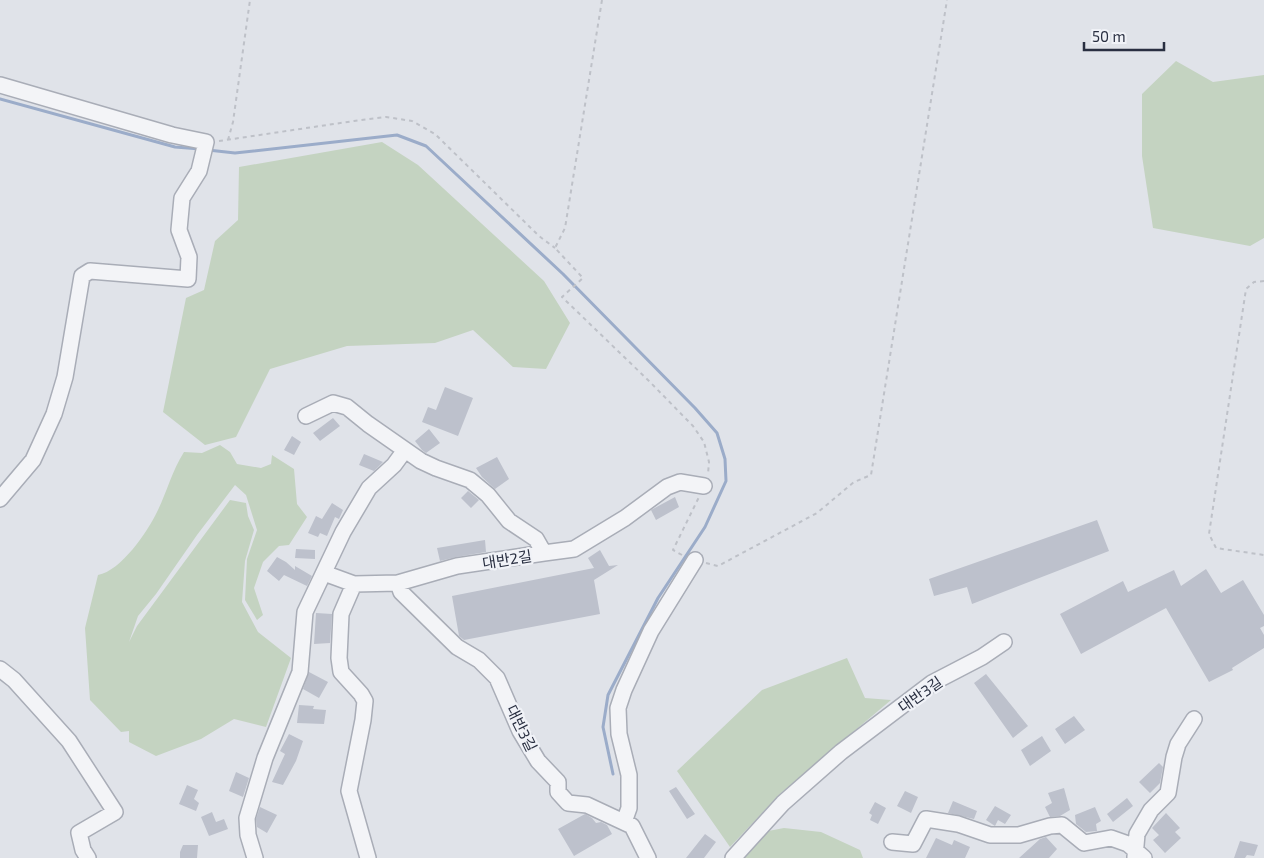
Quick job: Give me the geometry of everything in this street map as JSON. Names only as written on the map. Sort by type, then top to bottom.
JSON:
[{"type":"street","points":[[0,85],[172,135],[206,142],[199,171],[182,198],[180,230],[189,257],[188,279],[90,271],[82,276],[65,377],[54,414],[33,460],[0,499]]},
{"type":"street","name":"대반2길","points":[[306,416],[333,403],[347,407],[405,450],[436,468],[470,480],[488,495],[509,521],[536,539],[544,552],[457,566],[398,583],[354,584],[324,573]]},
{"type":"street","points":[[255,858],[248,835],[247,818],[265,758],[300,672],[305,612],[343,532],[369,488],[394,465],[405,450]]},
{"type":"street","points":[[544,552],[574,550],[625,518],[667,487],[680,482],[704,486]]},
{"type":"street","points":[[624,822],[628,808],[629,775],[619,734],[618,708],[624,690],[652,631],[695,560]]},
{"type":"street","name":"대반3길","points":[[398,583],[401,592],[457,647],[479,660],[497,678],[520,731],[538,760],[558,782],[558,792],[568,803],[587,804],[632,826],[648,858]]},
{"type":"street","points":[[354,584],[341,614],[339,658],[341,672],[361,694],[364,701],[363,720],[349,791],[368,858]]},
{"type":"street","name":"대반3길","points":[[733,858],[783,804],[841,752],[932,683],[982,657],[1004,642]]},
{"type":"street","points":[[0,669],[14,680],[69,741],[115,812],[79,833],[83,850],[88,858]]},
{"type":"street","points":[[1139,856],[1137,834],[1151,810],[1168,794],[1178,744],[1194,719]]},
{"type":"street","points":[[892,842],[913,844],[926,819],[958,824],[990,835],[1019,835],[1050,826],[1062,825],[1084,843],[1111,838],[1128,844],[1139,856]]},
{"type":"path","points":[[228,140],[250,0]]},
{"type":"path","points":[[555,248],[565,228],[602,0]]},
{"type":"path","points":[[695,560],[718,566],[817,513],[854,482],[871,475],[947,0]]},
{"type":"path","points":[[206,142],[386,118],[412,121],[435,134],[539,236],[555,248],[583,278],[562,297],[649,381],[693,426],[704,442],[709,462],[708,475],[673,550],[678,553]]},
{"type":"path","points":[[1264,281],[1254,282],[1246,289],[1209,534],[1216,548],[1264,555]]},
{"type":"green space","points":[[1176,61],[1213,82],[1264,75],[1264,238],[1250,246],[1153,228],[1142,156],[1142,94]]},
{"type":"green space","points":[[382,142],[418,165],[544,281],[570,323],[546,369],[513,367],[473,330],[435,343],[347,346],[270,369],[236,437],[205,445],[163,412],[186,298],[204,290],[215,241],[238,220],[239,167]]},
{"type":"green space","points":[[220,445],[230,452],[237,464],[261,468],[271,464],[272,455],[294,469],[297,504],[307,517],[289,545],[279,546],[263,562],[254,588],[263,615],[257,620],[245,600],[247,559],[257,530],[246,495],[235,485],[138,616],[129,642],[137,626],[230,500],[246,503],[248,516],[254,530],[245,561],[242,602],[258,632],[291,658],[266,727],[234,719],[201,739],[156,756],[129,742],[129,731],[121,732],[90,700],[85,628],[98,575],[116,566],[133,549],[147,529],[157,512],[184,452],[202,453]]},
{"type":"green space","points":[[847,658],[865,698],[891,700],[781,793],[730,847],[677,771],[762,690]]},
{"type":"green space","points":[[784,828],[821,832],[860,850],[863,858],[742,858],[763,832]]},
{"type":"building","points":[[445,387],[473,398],[458,436],[422,422],[428,407],[436,410]]},
{"type":"building","points":[[333,418],[340,426],[320,441],[313,433]]},
{"type":"building","points":[[429,429],[440,443],[426,453],[415,441]]},
{"type":"building","points":[[292,436],[301,442],[294,455],[284,450]]},
{"type":"building","points":[[364,454],[383,462],[374,471],[359,465]]},
{"type":"building","points":[[497,457],[509,479],[495,489],[482,477],[476,468]]},
{"type":"building","points":[[468,491],[479,500],[471,508],[461,498]]},
{"type":"building","points":[[675,497],[679,507],[656,520],[651,510]]},
{"type":"building","points":[[332,503],[343,510],[339,519],[335,517],[327,536],[320,533],[318,537],[308,533],[316,516],[322,519]]},
{"type":"building","points":[[1097,520],[1109,551],[972,604],[967,587],[934,596],[929,579]]},
{"type":"building","points":[[485,540],[486,552],[440,561],[437,548]]},
{"type":"building","points":[[296,549],[315,550],[315,559],[295,558]]},
{"type":"building","points":[[600,550],[609,566],[618,565],[594,580],[600,614],[464,640],[459,636],[452,596],[594,568],[588,558]]},
{"type":"building","points":[[277,557],[295,570],[295,566],[312,576],[307,586],[284,575],[279,581],[267,571]]},
{"type":"building","points":[[1206,569],[1221,593],[1243,580],[1264,615],[1264,626],[1260,628],[1264,635],[1264,648],[1232,668],[1233,670],[1209,682],[1166,608],[1081,654],[1060,614],[1123,581],[1128,592],[1174,570],[1181,586]]},
{"type":"building","points":[[316,613],[332,614],[330,643],[314,644]]},
{"type":"building","points":[[309,672],[328,682],[319,698],[303,689]]},
{"type":"building","points":[[986,674],[1028,726],[1013,738],[974,683]]},
{"type":"building","points":[[299,705],[314,706],[313,709],[326,710],[324,724],[297,723]]},
{"type":"building","points":[[1074,716],[1085,730],[1065,744],[1055,729]]},
{"type":"building","points":[[289,734],[303,741],[296,761],[283,785],[272,782],[285,754],[280,751]]},
{"type":"building","points":[[1042,736],[1051,751],[1030,766],[1021,750]]},
{"type":"building","points":[[1159,763],[1163,767],[1160,783],[1150,793],[1139,782]]},
{"type":"building","points":[[236,772],[249,778],[243,797],[229,791]]},
{"type":"building","points":[[187,785],[198,790],[194,799],[199,803],[196,811],[179,804]]},
{"type":"building","points":[[676,787],[695,814],[687,819],[669,791]]},
{"type":"building","points":[[1064,788],[1070,810],[1060,816],[1050,817],[1045,807],[1052,803],[1048,793]]},
{"type":"building","points":[[905,791],[918,797],[911,813],[897,806]]},
{"type":"building","points":[[1127,798],[1133,806],[1113,822],[1107,814]]},
{"type":"building","points":[[953,801],[977,811],[974,819],[948,813]]},
{"type":"building","points":[[875,802],[886,808],[878,824],[870,820],[872,815],[869,813]]},
{"type":"building","points":[[995,806],[1011,815],[1005,824],[998,820],[995,826],[986,820]]},
{"type":"building","points":[[260,807],[277,815],[267,833],[257,827],[256,819]]},
{"type":"building","points":[[1095,807],[1101,821],[1096,824],[1097,831],[1086,832],[1076,824],[1075,815]]},
{"type":"building","points":[[212,812],[216,822],[224,819],[228,829],[209,836],[201,817]]},
{"type":"building","points":[[1166,813],[1180,828],[1175,832],[1181,838],[1165,853],[1153,840],[1159,835],[1152,828]]},
{"type":"building","points":[[585,814],[596,823],[601,822],[607,825],[612,834],[574,856],[558,829]]},
{"type":"building","points":[[705,834],[716,842],[704,858],[686,858]]},
{"type":"building","points":[[1046,837],[1057,849],[1049,858],[1019,858],[1040,839]]},
{"type":"building","points":[[936,838],[952,845],[954,840],[970,847],[965,858],[926,858]]},
{"type":"building","points":[[1240,841],[1258,845],[1254,856],[1247,855],[1245,858],[1234,858]]},
{"type":"building","points":[[183,845],[198,845],[197,858],[180,858]]},
{"type":"waterway","points":[[0,99],[175,147],[200,149]]},
{"type":"waterway","points":[[208,150],[235,153],[397,135],[426,146],[563,274],[695,408],[717,433],[725,459],[726,481],[705,527],[658,598],[608,695],[603,727],[613,774]]}]
